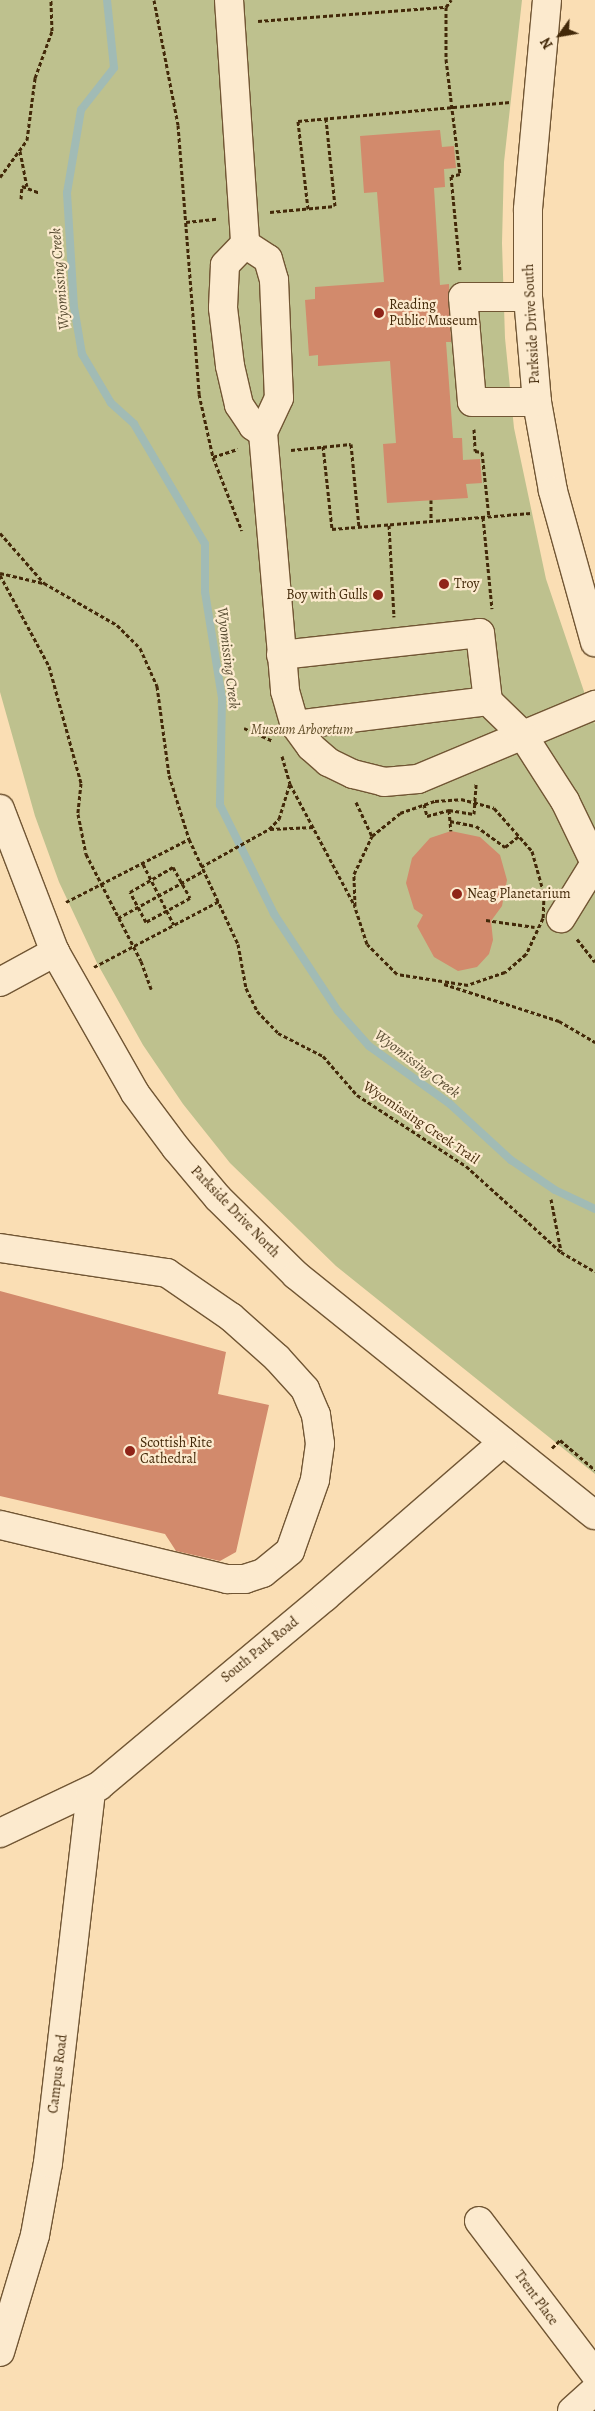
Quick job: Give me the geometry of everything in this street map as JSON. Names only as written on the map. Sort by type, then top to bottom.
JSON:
[{"type":"street","points":[[229,0],[245,244],[225,265],[224,316],[239,405],[253,426],[263,433]]},
{"type":"street","name":"Parkside Drive South","points":[[547,0],[528,210],[528,297],[537,402],[553,491],[595,642]]},
{"type":"street","points":[[245,244],[268,259],[274,280],[279,398],[263,433],[281,655],[281,733]]},
{"type":"street","points":[[528,297],[463,297],[472,402],[537,402]]},
{"type":"street","points":[[281,655],[480,633],[488,701],[522,734],[565,801],[595,863],[550,923]]},
{"type":"street","points":[[281,733],[488,701]]},
{"type":"street","points":[[281,733],[328,762],[384,782],[418,779],[522,734],[595,706]]},
{"type":"street","name":"Parkside Drive North","points":[[0,809],[55,952],[136,1093],[218,1198],[296,1275],[595,1515]]},
{"type":"street","points":[[0,982],[55,952]]},
{"type":"street","points":[[0,1248],[167,1273],[231,1317],[299,1382],[316,1415],[320,1444],[315,1480],[290,1551],[263,1573],[245,1579],[227,1579],[0,1524]]},
{"type":"street","name":"South Park Road","points":[[0,1833],[91,1791],[325,1597],[503,1442]]},
{"type":"street","name":"Campus Road","points":[[0,2352],[35,2235],[48,2163],[91,1791]]},
{"type":"street","name":"Trent Place","points":[[479,2221],[595,2374]]},
{"type":"street","points":[[572,2411],[595,2390]]},
{"type":"path","points":[[0,178],[20,150],[32,119],[35,78],[52,31],[51,0]]},
{"type":"path","points":[[154,0],[178,125],[199,394],[213,457],[244,539]]},
{"type":"path","points":[[451,0],[446,7],[452,109],[460,174],[451,176],[463,297]]},
{"type":"path","points":[[256,21],[446,7]]},
{"type":"path","points":[[308,208],[298,121],[452,109],[514,102]]},
{"type":"path","points":[[296,209],[334,206],[326,119]]},
{"type":"path","points":[[20,150],[28,186]]},
{"type":"path","points":[[21,199],[22,186],[28,186],[40,193]]},
{"type":"path","points":[[472,402],[475,451],[482,452],[489,517]]},
{"type":"path","points":[[311,447],[351,444],[360,527]]},
{"type":"path","points":[[323,446],[332,529],[537,513]]},
{"type":"path","points":[[430,500],[431,522]]},
{"type":"path","points":[[480,633],[492,618],[483,517]]},
{"type":"path","points":[[389,525],[395,643]]},
{"type":"path","name":"Wyomissing Creek Trail","points":[[0,532],[44,583],[117,625],[140,648],[157,686],[169,775],[189,839],[202,872],[219,901],[238,944],[246,988],[257,1011],[278,1033],[323,1056],[357,1095],[466,1166],[561,1252],[595,1272]]},
{"type":"path","points":[[0,574],[44,583]]},
{"type":"path","points":[[0,574],[49,666],[81,783],[78,814],[86,854],[100,886],[134,947],[151,989]]},
{"type":"path","points":[[244,728],[281,733],[290,784],[355,906],[367,944],[397,974],[468,985],[505,972],[526,954],[550,923],[532,851],[494,808],[460,799],[435,801],[400,813],[372,836],[363,851],[354,874],[355,906]]},
{"type":"path","points":[[200,867],[262,833],[279,820],[290,784]]},
{"type":"path","points":[[429,814],[449,810],[471,813]]},
{"type":"path","points":[[449,810],[451,831]]},
{"type":"path","points":[[450,821],[476,826],[505,847],[519,836]]},
{"type":"path","points":[[269,828],[314,827]]},
{"type":"path","points":[[66,902],[189,839]]},
{"type":"path","points":[[142,864],[174,925]]},
{"type":"path","points":[[174,867],[182,883],[190,898],[146,922],[130,892],[174,867]]},
{"type":"path","points":[[118,918],[202,872]]},
{"type":"path","points":[[92,968],[219,901]]},
{"type":"path","points":[[486,920],[550,923]]},
{"type":"path","points":[[439,982],[559,1021],[595,1042]]},
{"type":"path","points":[[551,1199],[561,1252]]},
{"type":"green space","name":"Museum Arboretum","points":[[0,0],[522,0],[504,162],[502,243],[505,338],[514,428],[546,579],[595,724],[595,1474],[336,1266],[230,1163],[183,1104],[143,1045],[97,963],[59,882],[35,816],[0,692]]},
{"type":"building","name":"Reading Public Museum","points":[[440,130],[442,147],[454,146],[456,168],[444,169],[445,187],[434,188],[440,285],[449,284],[451,342],[446,342],[453,438],[462,438],[463,460],[480,459],[482,483],[466,484],[468,498],[387,503],[383,444],[396,443],[390,361],[318,366],[318,355],[309,356],[305,300],[315,299],[315,287],[384,282],[377,192],[364,193],[360,136]]},
{"type":"building","name":"Neag Planetarium","points":[[451,831],[480,837],[500,855],[507,880],[502,906],[491,921],[493,940],[489,954],[477,967],[458,971],[434,957],[417,926],[423,915],[414,909],[406,883],[412,858],[430,838]]},
{"type":"building","name":"Scottish Rite Cathedral","points":[[0,1291],[226,1352],[218,1394],[269,1405],[236,1552],[220,1561],[176,1551],[165,1534],[0,1496]]},
{"type":"waterway","name":"Wyomissing Creek","points":[[107,0],[114,68],[81,110],[67,193],[74,307],[82,354],[111,403],[134,424],[205,544],[205,592],[222,698],[220,805],[274,914],[338,1011],[369,1046],[450,1104],[511,1160],[555,1190],[595,1209]]},
{"type":"place","name":"Reading Public Museum","points":[[379,313]]},
{"type":"place","name":"Troy","points":[[444,584]]},
{"type":"place","name":"Boy with Gulls","points":[[378,595]]},
{"type":"place","name":"Neag Planetarium","points":[[457,894]]},
{"type":"place","name":"Scottish Rite Cathedral","points":[[130,1451]]}]
